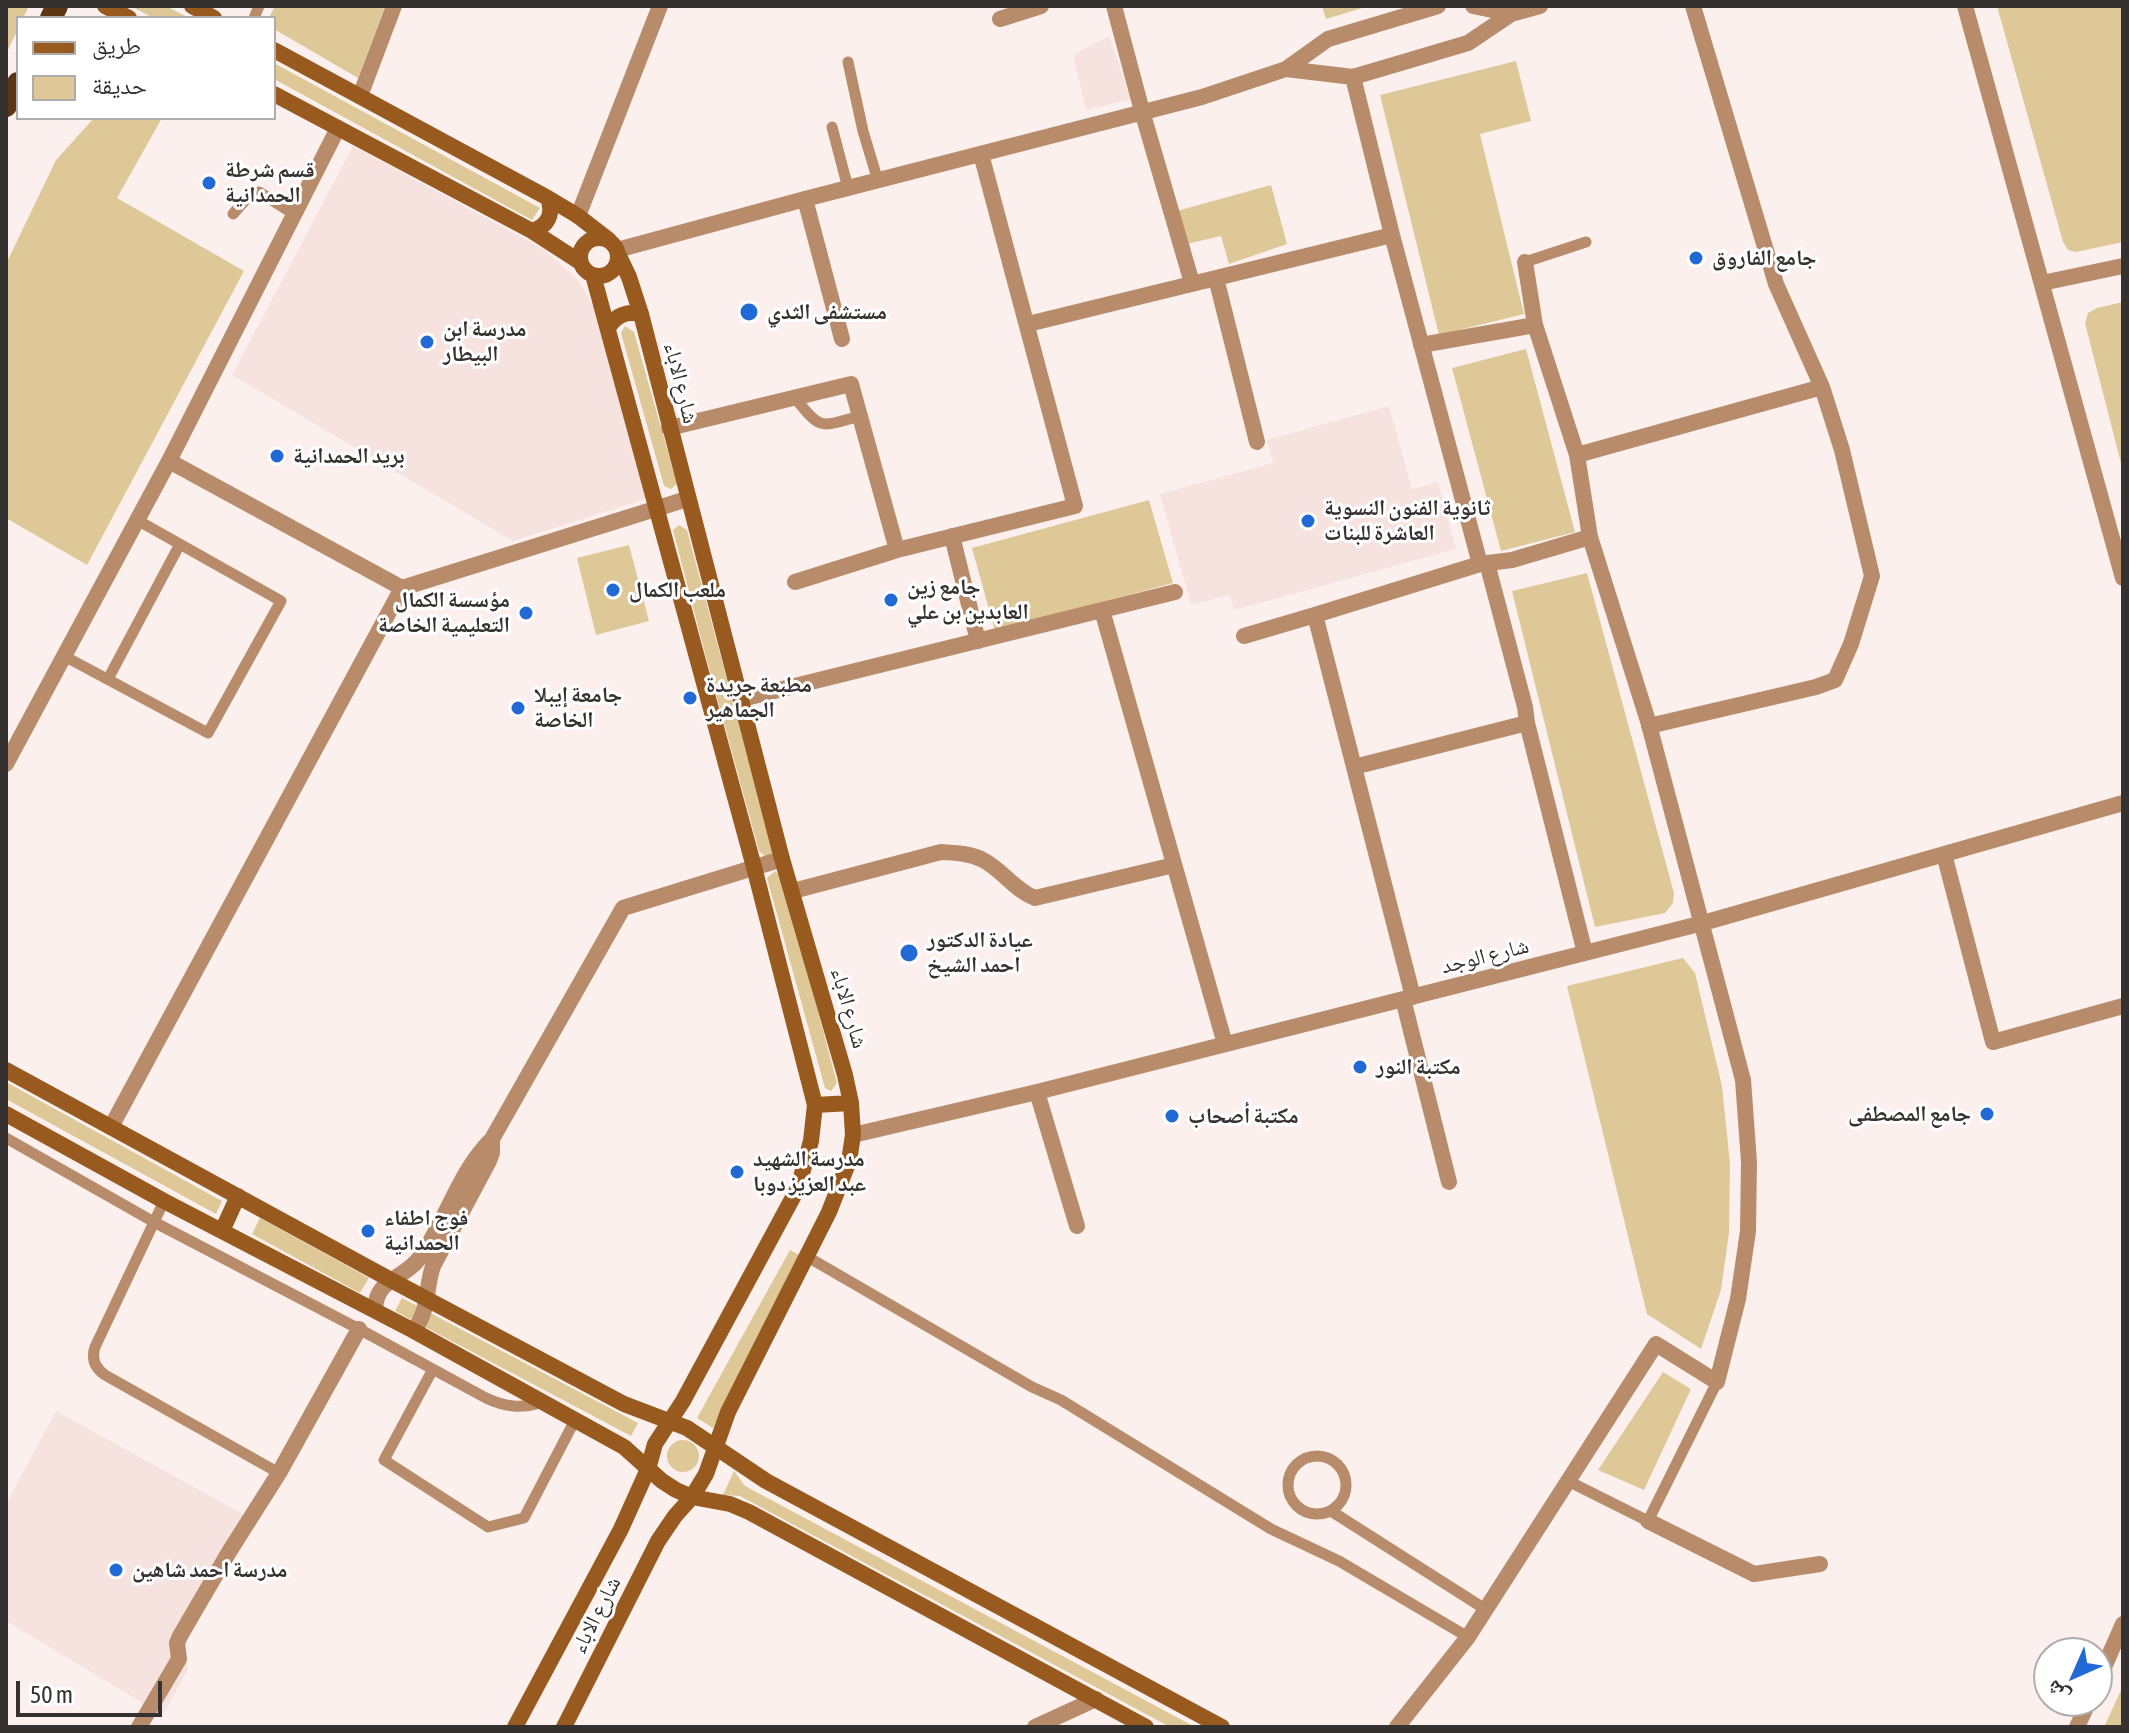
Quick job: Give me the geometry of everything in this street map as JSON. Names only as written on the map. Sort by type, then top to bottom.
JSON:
[{"type":"highway","points":[[6,106],[16,87]]},
{"type":"main road","points":[[105,6],[125,16]]},
{"type":"main road","points":[[192,6],[210,16]]},
{"type":"main road","name":"شارع الاباء","points":[[276,51],[548,198],[578,216],[615,249],[629,277],[641,314],[782,859],[851,1103],[853,1135],[849,1161],[834,1199],[728,1412],[706,1474],[658,1541],[564,1727]]},
{"type":"main road","points":[[276,95],[532,231],[580,262],[587,273],[605,276],[611,273],[615,268],[615,249],[603,238],[590,240],[581,249],[580,262]]},
{"type":"main road","points":[[532,231],[547,223],[551,206],[548,198]]},
{"type":"main road","name":"شارع الاباء","points":[[515,1727],[621,1529],[648,1469],[655,1444],[695,1380],[798,1188],[811,1141],[815,1105],[754,867],[593,275]]},
{"type":"main road","points":[[608,328],[618,316],[641,314]]},
{"type":"main road","points":[[6,1070],[624,1404],[695,1433],[766,1481],[1222,1727]]},
{"type":"main road","points":[[815,1105],[851,1103]]},
{"type":"main road","points":[[6,1114],[164,1201],[414,1331],[624,1447],[669,1485],[692,1497],[730,1504],[749,1512],[1146,1727]]},
{"type":"main road","points":[[222,1231],[238,1196]]},
{"type":"street","points":[[360,96],[394,6]]},
{"type":"street","points":[[578,216],[660,6]]},
{"type":"street","points":[[1000,19],[1041,6]]},
{"type":"street","points":[[1114,6],[1192,283]]},
{"type":"street","points":[[615,249],[1202,97],[1286,69],[1328,39],[1438,6]]},
{"type":"street","points":[[1473,6],[1511,14]]},
{"type":"street","points":[[1286,69],[1353,77],[1468,43],[1511,14],[1540,6]]},
{"type":"street","points":[[1649,726],[1835,680],[1851,644],[1872,576],[1842,450],[1822,387],[1776,284],[1693,6]]},
{"type":"street","points":[[1965,6],[2123,578]]},
{"type":"street","points":[[1353,77],[1421,345],[1525,707],[1585,953]]},
{"type":"street","points":[[6,764],[169,461],[338,128]]},
{"type":"street","points":[[795,582],[897,550],[1075,506],[981,154]]},
{"type":"street","points":[[805,199],[842,339]]},
{"type":"street","points":[[1028,324],[1392,235]]},
{"type":"street","points":[[1397,1727],[1468,1637],[1656,1344],[1717,1382],[1738,1299],[1748,1231],[1749,1162],[1743,1080],[1649,726],[1590,537],[1577,455],[1535,325],[1525,262]]},
{"type":"street","points":[[2042,283],[2123,266]]},
{"type":"street","points":[[1216,278],[1257,442]]},
{"type":"street","points":[[1421,345],[1535,325]]},
{"type":"street","points":[[669,428],[851,384],[897,550]]},
{"type":"street","points":[[1577,455],[1822,387]]},
{"type":"street","points":[[169,461],[402,588]]},
{"type":"street","points":[[111,1127],[402,588],[687,499]]},
{"type":"street","points":[[952,536],[978,641]]},
{"type":"street","points":[[1244,636],[1484,564],[1512,560],[1590,537]]},
{"type":"street","points":[[742,699],[1175,592]]},
{"type":"street","points":[[1102,610],[1225,1044]]},
{"type":"street","points":[[1315,615],[1354,767],[1449,1182]]},
{"type":"street","points":[[1354,767],[1527,723]]},
{"type":"street","name":"شارع الوجد","points":[[853,1135],[1037,1092],[1703,923],[2123,803]]},
{"type":"street","points":[[793,891],[941,852],[983,859],[1026,895],[1035,898],[1174,865]]},
{"type":"street","points":[[1944,854],[1993,1042],[2123,1006]]},
{"type":"street","points":[[375,1310],[379,1293],[421,1256],[477,1156],[492,1139],[623,908],[782,859]]},
{"type":"street","points":[[1037,1092],[1077,1226]]},
{"type":"street","points":[[414,1331],[428,1299],[433,1266],[489,1161],[492,1139]]},
{"type":"street","points":[[139,1727],[179,1659],[177,1643],[180,1636],[279,1473],[359,1329]]},
{"type":"street","points":[[1648,1521],[1754,1574],[1820,1564]]},
{"type":"street","points":[[2113,1647],[2123,1624]]},
{"type":"street","points":[[1035,1727],[1096,1699]]},
{"type":"lane","points":[[848,62],[878,181]]},
{"type":"lane","points":[[832,127],[848,188]]},
{"type":"lane","points":[[233,214],[248,197],[259,192],[294,214]]},
{"type":"lane","points":[[1525,262],[1586,242]]},
{"type":"lane","points":[[795,398],[815,422],[822,424],[829,425],[860,416]]},
{"type":"lane","points":[[64,656],[208,733],[281,601],[137,520]]},
{"type":"lane","points":[[108,679],[180,544]]},
{"type":"lane","points":[[6,1138],[154,1222],[497,1403],[520,1407],[542,1402]]},
{"type":"lane","points":[[164,1201],[95,1347],[94,1363],[105,1375],[279,1473]]},
{"type":"lane","points":[[806,1256],[1032,1387],[1061,1400],[1271,1529],[1339,1561],[1468,1637]]},
{"type":"lane","points":[[433,1369],[384,1460],[488,1527],[524,1518],[575,1420]]},
{"type":"lane","points":[[1568,1481],[1648,1521],[1717,1382]]},
{"type":"lane","points":[[1315,1456],[1325,1457],[1341,1469],[1345,1477],[1344,1497],[1331,1511],[1322,1514],[1303,1512],[1290,1498],[1288,1480],[1297,1463],[1315,1456]]},
{"type":"lane","points":[[1331,1511],[1485,1609]]},
{"type":"shaded area","points":[[1109,36],[1131,99],[1086,110],[1073,55]]},
{"type":"shaded area","name":"مدرسة ابن البيطار","points":[[353,146],[545,250],[579,281],[595,309],[649,498],[513,541],[232,375]]},
{"type":"shaded area","name":"ثانوية الفنون النسوية العاشرة للبنات","points":[[1389,406],[1412,489],[1438,482],[1456,549],[1234,610],[1229,595],[1191,605],[1160,494],[1273,463],[1267,440]]},
{"type":"shaded area","name":"مدرسة احمد شاهين","points":[[56,1411],[254,1520],[183,1649],[188,1669],[163,1715],[6,1621],[6,1504]]},
{"type":"green space","points":[[7,6],[29,6],[24,16],[16,16],[16,33],[6,54]]},
{"type":"green space","points":[[131,6],[166,6],[185,16],[149,16]]},
{"type":"green space","points":[[275,6],[385,6],[358,78],[276,30],[276,16],[270,16]]},
{"type":"green space","points":[[1322,6],[1369,6],[1326,19]]},
{"type":"green space","points":[[1997,6],[2123,6],[2123,242],[2076,252],[2068,250],[2063,242]]},
{"type":"green space","points":[[1516,61],[1531,121],[1480,134],[1524,314],[1439,335],[1380,95]]},
{"type":"green space","points":[[276,64],[540,208],[532,220],[276,80]]},
{"type":"green space","points":[[92,120],[161,120],[117,198],[244,271],[87,565],[6,518],[6,264],[56,160]]},
{"type":"green space","points":[[1271,185],[1287,244],[1229,264],[1221,236],[1182,245],[1173,212]]},
{"type":"green space","points":[[2123,302],[2123,471],[2085,323],[2088,313],[2097,308]]},
{"type":"green space","points":[[625,326],[634,332],[677,484],[671,489],[664,486],[621,333]]},
{"type":"green space","points":[[1526,349],[1575,532],[1501,551],[1452,368]]},
{"type":"green space","points":[[1149,500],[1173,583],[995,631],[972,548]]},
{"type":"green space","points":[[679,525],[687,530],[773,852],[767,858],[759,851],[707,661],[673,530]]},
{"type":"green space","name":"ملعب الكمال","points":[[629,545],[649,621],[596,635],[577,558]]},
{"type":"green space","points":[[1587,573],[1674,893],[1673,903],[1665,913],[1595,927],[1512,591]]},
{"type":"green space","points":[[775,871],[782,878],[837,1083],[831,1091],[825,1088],[767,878]]},
{"type":"green space","points":[[1683,958],[1695,973],[1722,1086],[1730,1164],[1729,1233],[1721,1290],[1701,1349],[1647,1314],[1567,986]]},
{"type":"green space","points":[[6,1082],[222,1201],[216,1214],[6,1099]]},
{"type":"green space","points":[[260,1218],[369,1278],[360,1293],[252,1234]]},
{"type":"green space","points":[[790,1250],[801,1256],[713,1428],[697,1418]]},
{"type":"green space","points":[[402,1298],[638,1423],[631,1436],[395,1311]]},
{"type":"green space","points":[[1663,1372],[1691,1389],[1644,1490],[1598,1470]]},
{"type":"green space","points":[[683,1440],[694,1445],[699,1456],[694,1467],[683,1472],[672,1467],[667,1456],[672,1445]]},
{"type":"green space","points":[[734,1471],[745,1486],[1195,1727],[1170,1727],[740,1496],[723,1495]]},
{"type":"green space","points":[[2123,1686],[2123,1727],[2104,1727],[2109,1717],[2113,1717],[2113,1708]]},
{"type":"place","name":"قسم شرطة الحمدانية","points":[[209,183]]},
{"type":"place","name":"جامع الفاروق","points":[[1696,258]]},
{"type":"place","name":"مستشفى الثدي","points":[[749,312]]},
{"type":"place","name":"مدرسة ابن البيطار","points":[[427,342]]},
{"type":"place","name":"بريد الحمدانية","points":[[277,456]]},
{"type":"place","name":"ثانوية الفنون النسوية العاشرة للبنات","points":[[1308,521]]},
{"type":"place","name":"ملعب الكمال","points":[[613,590]]},
{"type":"place","name":"جامع زين العابدين بن علي","points":[[891,600]]},
{"type":"place","name":"مؤسسة الكمال التعليمية الخاصة","points":[[526,613]]},
{"type":"place","name":"مطبعة جريدة الجماهير","points":[[690,698]]},
{"type":"place","name":"جامعة إيبلا الخاصة","points":[[518,708]]},
{"type":"place","name":"عيادة الدكتور احمد الشيخ","points":[[909,953]]},
{"type":"place","name":"مكتبة النور","points":[[1360,1067]]},
{"type":"place","name":"جامع المصطفى","points":[[1987,1114]]},
{"type":"place","name":"مكتبة أصحاب","points":[[1172,1116]]},
{"type":"place","name":"مدرسة الشهيد عبد العزيز دوبا","points":[[737,1172]]},
{"type":"place","name":"فوج اطفاء الحمدانية","points":[[368,1231]]},
{"type":"place","name":"مدرسة احمد شاهين","points":[[116,1570]]}]
